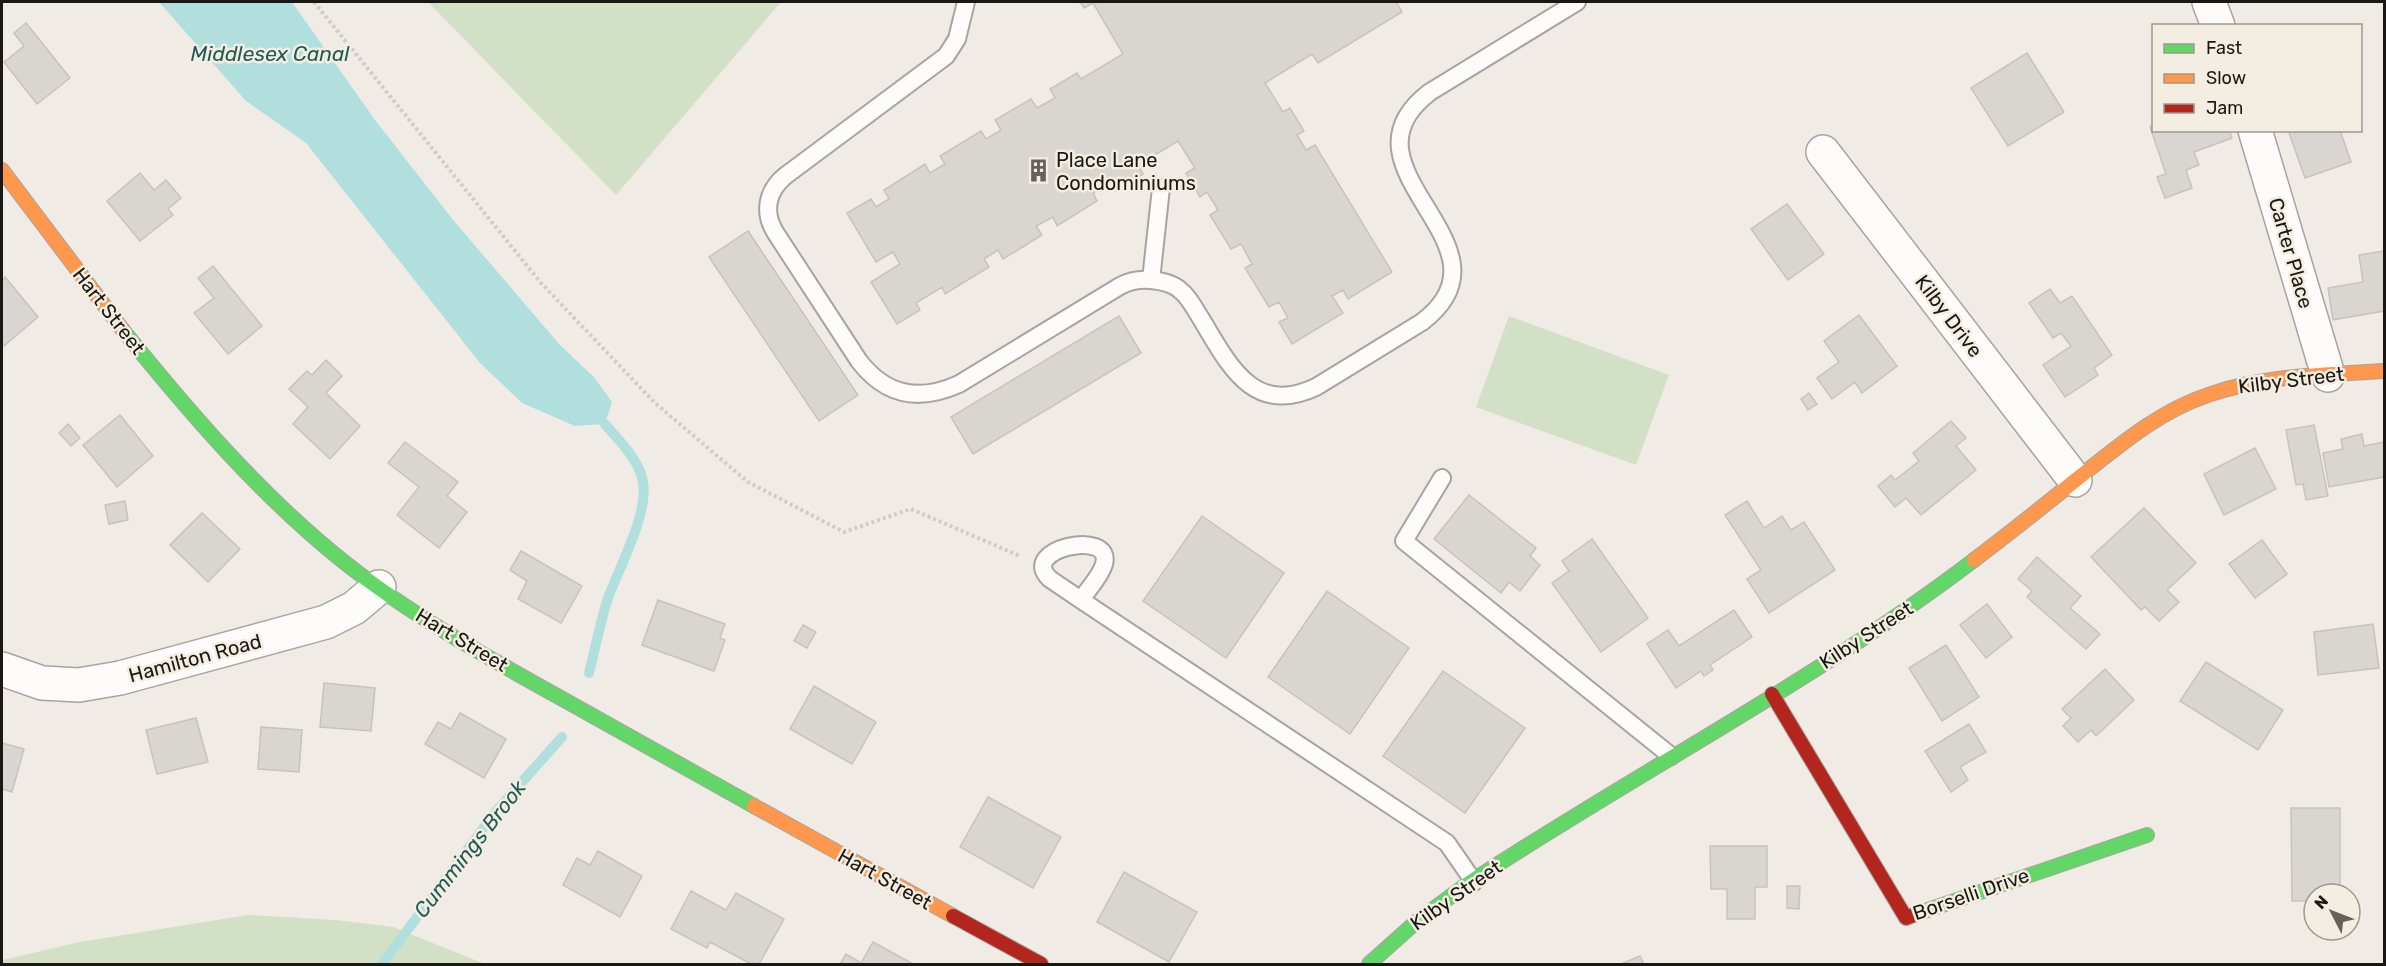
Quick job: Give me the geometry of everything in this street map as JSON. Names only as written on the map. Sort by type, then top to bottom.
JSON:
[{"type":"street","points":[[2209,2],[2217,24]]},
{"type":"street","name":"Carter Place","points":[[2257,132],[2328,375]]},
{"type":"street","name":"Kilby Drive","points":[[1824,152],[2075,480]]},
{"type":"street","name":"Hart Street","points":[[2,170],[176,395],[266,491],[318,540],[379,587],[422,617],[556,696],[1041,964]]},
{"type":"street","name":"Kilby Street","points":[[1369,964],[1413,924],[1474,882],[1671,756],[1851,646],[1930,593],[2123,443],[2162,416],[2200,397],[2233,386],[2259,381],[2385,371]]},
{"type":"street","name":"Hamilton Road","points":[[2,669],[27,679],[59,685],[79,685],[120,678],[326,622],[354,608],[379,587]]},
{"type":"street","name":"Borselli Drive","points":[[1772,694],[1906,918],[1958,898],[2147,835]]},
{"type":"lane","points":[[966,2],[957,39],[946,56],[778,181],[769,197],[770,224],[859,361],[869,374],[896,391],[928,394],[944,391],[1124,284],[1138,280],[1169,283],[1183,292],[1237,375],[1256,390],[1268,394],[1293,395],[1311,389],[1422,322],[1441,305],[1447,294],[1452,276],[1452,258],[1443,234],[1403,168],[1400,143],[1405,119],[1420,99],[1430,92],[1577,2]]},
{"type":"lane","points":[[1151,280],[1161,188]]},
{"type":"lane","points":[[1442,478],[1404,540],[1671,756]]},
{"type":"lane","points":[[1081,600],[1104,564],[1104,554],[1101,549],[1086,544],[1056,550],[1047,556],[1043,566],[1050,579],[1081,600],[1446,843],[1474,882]]},
{"type":"path","points":[[314,2],[542,283],[655,404],[748,482],[844,532],[912,509],[1043,566]]},
{"type":"green space","points":[[428,2],[781,2],[616,195]]},
{"type":"green space","points":[[1509,316],[1669,375],[1636,465],[1476,407]]},
{"type":"green space","points":[[248,915],[336,920],[393,927],[485,964],[2,964],[2,960],[80,942]]},
{"type":"water","name":"Middlesex Canal","points":[[159,2],[292,2],[375,120],[454,221],[560,345],[594,377],[612,402],[605,424],[575,426],[522,403],[480,363],[306,143],[246,101]]},
{"type":"building","name":"Place Lane Condominiums","points":[[1080,2],[1398,2],[1402,12],[1318,63],[1312,54],[1265,83],[1283,112],[1290,108],[1304,131],[1297,135],[1306,150],[1315,145],[1392,272],[1348,299],[1343,290],[1332,296],[1343,313],[1292,344],[1279,322],[1288,318],[1279,302],[1269,307],[1245,268],[1252,264],[1241,244],[1231,249],[1210,215],[1218,210],[1207,192],[1200,197],[1186,173],[1195,168],[1178,141],[1138,165],[1143,174],[1116,191],[1111,182],[1093,193],[1097,201],[1057,226],[1053,217],[1036,226],[1042,235],[1003,259],[998,250],[984,259],[989,267],[945,294],[942,287],[916,303],[920,310],[897,324],[871,282],[900,264],[893,252],[876,262],[847,213],[871,199],[876,207],[889,199],[884,190],[925,164],[930,173],[945,164],[940,156],[981,131],[986,139],[1001,130],[995,120],[1031,99],[1037,108],[1055,98],[1050,89],[1077,73],[1081,79],[1123,54],[1093,3],[1084,8]]},
{"type":"building","points":[[26,23],[70,78],[37,104],[4,62],[24,46],[14,33]]},
{"type":"building","points":[[2027,53],[2064,112],[2008,146],[1971,88]]},
{"type":"building","points":[[2152,126],[2152,132],[2230,132],[2232,138],[2194,152],[2199,165],[2186,170],[2192,188],[2165,198],[2157,177],[2166,174],[2150,127]]},
{"type":"building","points":[[2289,132],[2341,132],[2351,162],[2305,178]]},
{"type":"building","points":[[140,173],[154,190],[166,180],[181,198],[168,209],[173,215],[140,241],[107,201]]},
{"type":"building","points":[[1787,204],[1824,254],[1788,280],[1751,229]]},
{"type":"building","points":[[748,231],[858,395],[819,421],[709,257]]},
{"type":"building","points":[[2384,251],[2384,311],[2333,320],[2328,288],[2363,282],[2359,255]]},
{"type":"building","points":[[213,266],[262,326],[228,354],[194,313],[214,298],[198,278]]},
{"type":"building","points":[[5,277],[38,317],[4,346],[2,344],[2,281]]},
{"type":"building","points":[[2050,289],[2060,303],[2072,296],[2112,355],[2094,368],[2098,375],[2065,397],[2043,365],[2071,346],[2061,333],[2053,338],[2029,303]]},
{"type":"building","points":[[1859,315],[1897,366],[1862,393],[1855,382],[1832,399],[1817,378],[1839,362],[1824,341]]},
{"type":"building","points":[[1119,316],[1141,353],[973,454],[951,417]]},
{"type":"building","points":[[326,360],[342,376],[326,393],[360,426],[330,459],[293,424],[308,407],[289,389],[307,371],[312,375]]},
{"type":"building","points":[[1809,393],[1817,404],[1808,410],[1801,399]]},
{"type":"building","points":[[120,415],[153,456],[117,487],[83,445]]},
{"type":"building","points":[[1951,421],[1966,438],[1956,446],[1976,470],[1921,515],[1906,498],[1895,507],[1878,486],[1891,475],[1895,480],[1919,461],[1913,453]]},
{"type":"building","points":[[68,424],[80,438],[71,446],[59,433]]},
{"type":"building","points":[[2314,425],[2328,496],[2306,500],[2303,484],[2296,485],[2286,430]]},
{"type":"building","points":[[2362,434],[2364,446],[2384,442],[2384,477],[2329,487],[2323,453],[2343,449],[2341,439]]},
{"type":"building","points":[[405,442],[458,482],[447,496],[467,512],[439,548],[397,515],[419,487],[388,463]]},
{"type":"building","points":[[2255,448],[2276,489],[2224,515],[2204,474]]},
{"type":"building","points":[[1469,495],[1536,548],[1530,556],[1540,565],[1520,591],[1509,582],[1501,593],[1434,539]]},
{"type":"building","points":[[125,501],[128,520],[109,524],[105,505]]},
{"type":"building","points":[[1747,501],[1764,528],[1782,516],[1791,530],[1804,522],[1835,570],[1769,613],[1747,579],[1761,570],[1725,515]]},
{"type":"building","points":[[2144,508],[2196,563],[2167,590],[2179,602],[2159,621],[2145,607],[2141,610],[2091,557]]},
{"type":"building","points":[[202,513],[240,549],[208,582],[170,545]]},
{"type":"building","points":[[1202,516],[1284,573],[1226,658],[1143,601]]},
{"type":"building","points":[[1592,539],[1648,618],[1601,652],[1552,583],[1569,571],[1562,561]]},
{"type":"building","points":[[2262,540],[2287,574],[2255,598],[2229,564]]},
{"type":"building","points":[[521,551],[582,586],[561,623],[518,599],[527,581],[510,570]]},
{"type":"building","points":[[2037,557],[2081,596],[2070,608],[2100,634],[2086,649],[2027,597],[2032,591],[2018,579]]},
{"type":"building","points":[[1327,591],[1409,648],[1350,734],[1268,677]]},
{"type":"building","points":[[658,600],[725,624],[720,638],[725,640],[714,671],[642,645]]},
{"type":"building","points":[[1987,604],[2012,637],[1986,658],[1960,625]]},
{"type":"building","points":[[1734,610],[1752,637],[1710,665],[1713,670],[1704,676],[1701,671],[1676,688],[1647,644],[1668,630],[1679,646]]},
{"type":"building","points":[[2373,624],[2379,668],[2318,675],[2314,632]]},
{"type":"building","points":[[803,625],[816,632],[807,648],[794,641]]},
{"type":"building","points":[[1946,645],[1979,697],[1942,721],[1909,668]]},
{"type":"building","points":[[2206,662],[2283,710],[2258,750],[2180,701]]},
{"type":"building","points":[[2105,669],[2134,700],[2096,736],[2091,730],[2078,742],[2063,726],[2071,718],[2062,709]]},
{"type":"building","points":[[1443,671],[1525,728],[1465,813],[1383,756]]},
{"type":"building","points":[[324,683],[375,688],[371,731],[320,727]]},
{"type":"building","points":[[814,686],[876,722],[852,764],[790,729]]},
{"type":"building","points":[[460,713],[506,739],[484,778],[425,744],[438,722],[451,729]]},
{"type":"building","points":[[196,718],[208,762],[157,774],[146,730]]},
{"type":"building","points":[[1969,724],[1986,752],[1960,767],[1968,780],[1951,792],[1925,751]]},
{"type":"building","points":[[261,727],[302,730],[299,772],[258,769]]},
{"type":"building","points":[[2,743],[24,749],[12,792],[2,789]]},
{"type":"building","points":[[988,797],[1061,837],[1033,888],[960,847]]},
{"type":"building","points":[[2291,808],[2340,808],[2340,882],[2302,882],[2302,901],[2292,901]]},
{"type":"building","points":[[1710,846],[1767,846],[1767,887],[1755,887],[1755,919],[1727,919],[1727,889],[1711,889]]},
{"type":"building","points":[[598,851],[642,876],[620,917],[563,885],[577,858],[590,865]]},
{"type":"building","points":[[1124,872],[1197,912],[1169,962],[1097,922]]},
{"type":"building","points":[[1787,886],[1800,886],[1799,909],[1787,908]]},
{"type":"building","points":[[691,891],[726,910],[736,893],[784,919],[759,964],[751,964],[710,942],[707,948],[671,929]]},
{"type":"building","points":[[873,942],[913,964],[840,964],[846,954],[861,963]]},
{"type":"building","points":[[1640,956],[1644,964],[1621,964]]},
{"type":"waterway","name":"Cummings Brook","points":[[589,673],[607,601],[637,525],[644,495],[643,482],[637,466],[628,451],[605,424]]},
{"type":"waterway","name":"Cummings Brook","points":[[382,964],[497,810],[562,737]]},
{"type":"traffic: fast","points":[[122,329],[200,422],[255,481],[313,536],[369,581],[395,600],[476,650],[754,806]]},
{"type":"traffic: fast","points":[[1369,964],[1416,922],[1466,885],[1851,647],[1974,560]]},
{"type":"traffic: fast","points":[[1919,913],[2147,835]]},
{"type":"traffic: slow","points":[[2,170],[122,329]]},
{"type":"traffic: slow","points":[[1974,560],[2126,440],[2157,419],[2190,402],[2251,383],[2317,375],[2384,371]]},
{"type":"traffic: slow","points":[[754,806],[953,916]]},
{"type":"traffic: jam","points":[[1772,694],[1906,918],[1919,913]]},
{"type":"traffic: jam","points":[[953,916],[1041,964]]},
{"type":"place","name":"Place Lane Condominiums","points":[[1038,171]]}]
